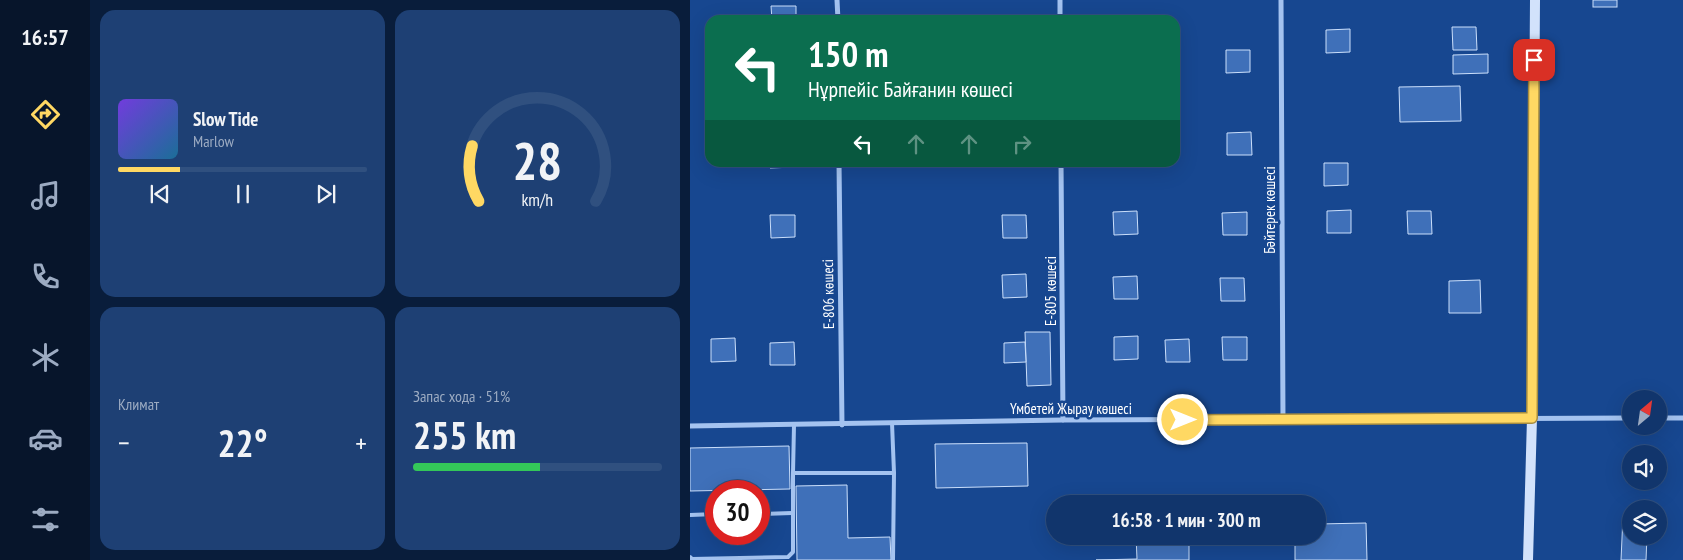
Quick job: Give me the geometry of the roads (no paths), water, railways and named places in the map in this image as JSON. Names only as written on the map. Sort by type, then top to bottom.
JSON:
[{"type":"street","points":[[838,0],[838,15]]},
{"type":"street","points":[[1060,0],[1060,15]]},
{"type":"street","name":"Бәйтерек көшесі","points":[[1281,0],[1283,420]]},
{"type":"street","points":[[1528,560],[1532,418],[1535,0]]},
{"type":"street","name":"Е-806 көшесі","points":[[839,167],[842,424]]},
{"type":"street","name":"Е-805 көшесі","points":[[1061,167],[1063,420]]},
{"type":"street","name":"Үмбетей Жырау көшесі","points":[[690,426],[1063,420],[1622,418]]},
{"type":"street","points":[[1668,418],[1683,418]]},
{"type":"lane","points":[[892,423],[894,473],[893,560]]},
{"type":"lane","points":[[690,557],[692,559],[788,557],[792,552],[794,425]]},
{"type":"lane","points":[[793,473],[894,473]]},
{"type":"lane","points":[[690,515],[705,514]]},
{"type":"lane","points":[[770,514],[792,514]]}]
